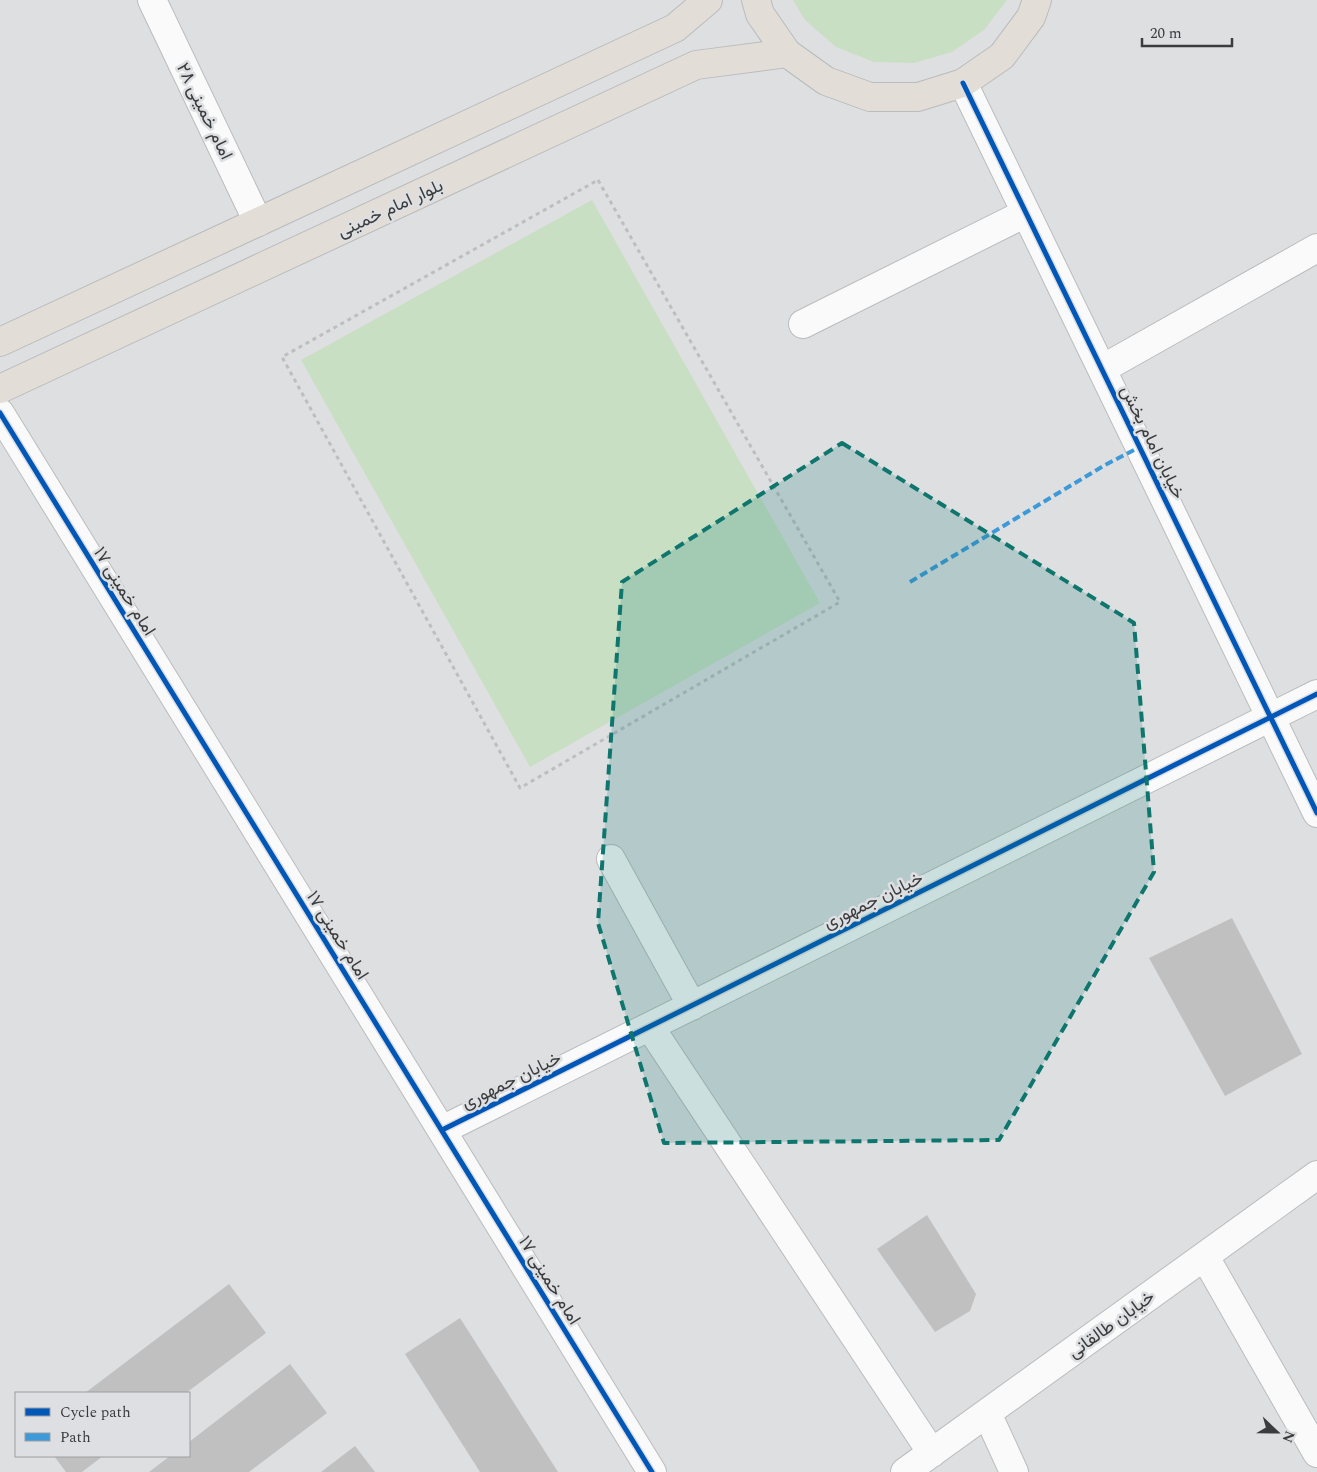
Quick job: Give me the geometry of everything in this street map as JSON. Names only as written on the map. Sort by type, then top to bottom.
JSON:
[{"type":"main road","points":[[0,342],[674,28],[708,0]]},
{"type":"main road","points":[[756,0],[760,14],[788,53],[826,81],[870,97],[918,97],[963,83],[1002,56],[1031,17],[1037,0]]},
{"type":"main road","name":"بلوار امام خمینی","points":[[0,389],[696,65],[788,53]]},
{"type":"street","name":"امام خمینی ۲۸","points":[[152,0],[258,222]]},
{"type":"street","name":"خیابان امام بخش","points":[[963,83],[1317,813]]},
{"type":"street","points":[[803,324],[1026,212]]},
{"type":"street","points":[[1102,369],[1317,248]]},
{"type":"street","name":"امام خمینی ۱۷","points":[[0,413],[652,1472]]},
{"type":"street","name":"خیابان جمهوری","points":[[442,1130],[1317,694]]},
{"type":"street","points":[[611,859],[692,1006]]},
{"type":"street","points":[[650,1027],[932,1453]]},
{"type":"street","name":"خیابان طالقانی","points":[[905,1472],[1317,1176]]},
{"type":"street","points":[[1205,1257],[1317,1453]]},
{"type":"street","points":[[986,1413],[1014,1472]]},
{"type":"path","points":[[598,180],[840,602],[520,788],[282,357],[598,180]]},
{"type":"highlighted area","points":[[842,443],[1134,623],[1154,872],[999,1140],[664,1143],[598,923],[622,582]]},
{"type":"green space","points":[[793,0],[1007,0],[984,30],[952,52],[914,63],[874,62],[836,47],[805,20]]},
{"type":"green space","points":[[592,200],[820,603],[530,767],[301,360]]},
{"type":"building","points":[[1232,918],[1302,1054],[1225,1096],[1149,958]]},
{"type":"building","points":[[927,1215],[976,1294],[970,1311],[935,1332],[877,1249]]},
{"type":"building","points":[[229,1284],[266,1333],[187,1392],[86,1392]]},
{"type":"building","points":[[460,1318],[558,1472],[480,1472],[405,1354]]},
{"type":"building","points":[[290,1364],[327,1413],[249,1472],[149,1472],[169,1457],[190,1457],[190,1441]]},
{"type":"building","points":[[355,1446],[375,1472],[321,1472]]},
{"type":"building","points":[[55,1457],[102,1457],[82,1472],[66,1472]]},
{"type":"marked path","points":[[910,582],[1105,465],[1140,447]]},
{"type":"cycle path","points":[[963,83],[1317,813]]},
{"type":"cycle path","points":[[0,413],[652,1472]]},
{"type":"cycle path","points":[[442,1130],[1317,694]]}]
